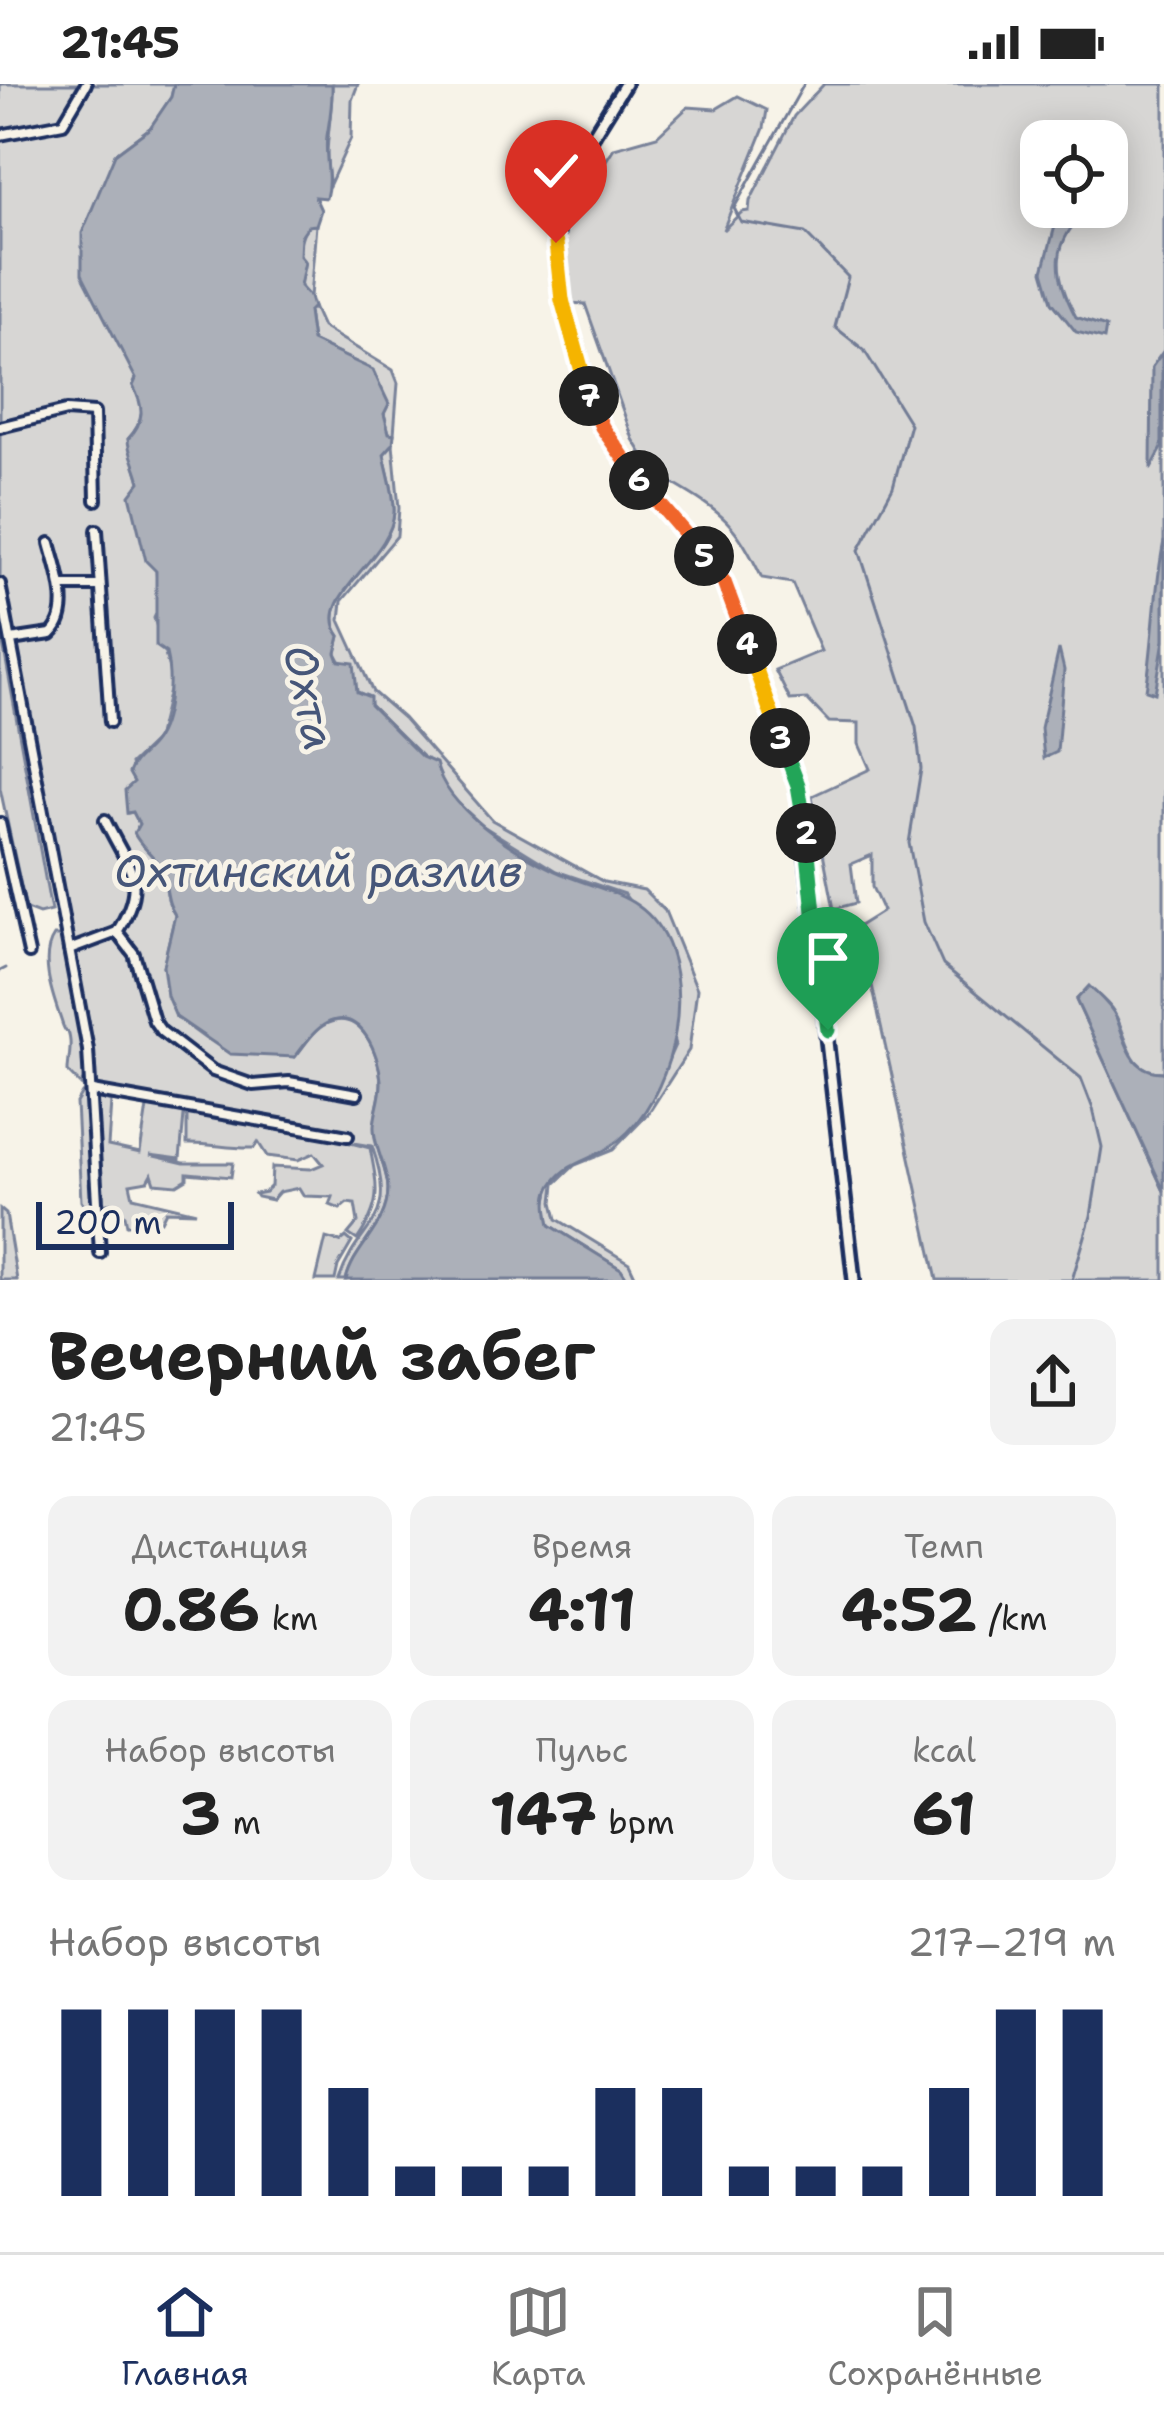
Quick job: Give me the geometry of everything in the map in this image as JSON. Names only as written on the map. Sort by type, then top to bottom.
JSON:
[{"type":"street","points":[[0,135],[63,123],[86,84]]},
{"type":"street","points":[[625,84],[578,160],[562,206],[556,261],[563,307],[602,427],[634,474],[724,582],[798,785],[854,1280]]},
{"type":"street","points":[[0,427],[66,411],[94,413],[96,500]]},
{"type":"street","points":[[97,530],[110,722]]},
{"type":"street","points":[[11,640],[57,630],[62,586],[50,543]]},
{"type":"street","points":[[0,584],[92,1091],[100,1253]]},
{"type":"street","points":[[62,586],[98,586]]},
{"type":"street","points":[[69,950],[117,932],[134,904],[135,888],[126,860],[105,820]]},
{"type":"street","points":[[0,823],[29,952]]},
{"type":"street","points":[[117,932],[134,954],[154,1021],[213,1071],[253,1084],[289,1082],[357,1094]]},
{"type":"street","points":[[92,1091],[348,1136]]},
{"type":"shaded area","points":[[0,84],[174,84],[150,128],[115,154],[106,183],[136,379],[133,386],[141,407],[138,426],[128,439],[156,571],[159,607],[154,618],[172,678],[157,739],[131,764],[135,782],[128,813],[133,812],[140,824],[134,834],[158,864],[175,915],[163,966],[176,1017],[206,1039],[295,1057],[317,1030],[338,1020],[358,1027],[372,1046],[381,1080],[374,1128],[388,1183],[387,1202],[346,1280],[339,1280],[347,1260],[379,1208],[379,1173],[372,1146],[347,1142],[370,1148],[376,1186],[371,1216],[357,1240],[348,1234],[358,1222],[355,1204],[340,1209],[330,1205],[333,1197],[304,1196],[299,1188],[279,1192],[272,1200],[255,1194],[271,1186],[272,1167],[311,1169],[323,1164],[314,1153],[298,1160],[267,1156],[258,1142],[254,1148],[187,1144],[187,1112],[322,1135],[185,1105],[180,1159],[150,1155],[184,1163],[233,1163],[231,1177],[187,1173],[187,1179],[177,1185],[155,1183],[152,1174],[148,1181],[130,1184],[133,1197],[196,1212],[166,1211],[161,1221],[127,1225],[114,1203],[106,1203],[91,1216],[81,1201],[76,1103],[82,1093],[111,1102],[108,1146],[140,1153],[148,1101],[93,1089],[0,589]]},
{"type":"shaded area","points":[[332,84],[358,84],[352,100],[351,138],[330,184],[327,159]]},
{"type":"shaded area","points":[[824,84],[1164,84],[1164,1072],[1151,1071],[1135,1059],[1111,1008],[1089,987],[1076,1000],[1164,1191],[1164,1280],[937,1280],[859,926],[883,911],[872,887],[872,855],[851,864],[856,903],[834,909],[812,796],[870,769],[859,744],[859,723],[829,722],[807,699],[790,700],[775,670],[821,651],[792,583],[762,578],[736,532],[717,512],[672,483],[663,495],[645,474],[647,462],[633,439],[585,304],[568,303],[565,225],[595,153],[603,165],[614,148],[657,136],[688,107],[716,109],[738,96],[767,110],[723,230],[749,211],[794,116]]},
{"type":"shaded area","points":[[316,225],[310,297],[301,287],[299,250],[307,226]]},
{"type":"shaded area","points":[[313,307],[322,327],[393,370],[398,383],[394,434],[389,433],[373,370],[312,341],[308,311]]},
{"type":"shaded area","points":[[393,444],[397,536],[342,601],[340,620],[373,692],[403,718],[492,820],[604,882],[644,890],[665,911],[697,989],[689,1050],[648,1114],[613,1150],[575,1165],[555,1184],[557,1219],[629,1263],[637,1280],[628,1280],[621,1269],[550,1225],[546,1206],[550,1185],[575,1161],[608,1148],[644,1114],[675,1045],[634,907],[624,894],[556,871],[483,826],[447,793],[438,772],[370,705],[369,697],[357,692],[336,653],[340,636],[334,621],[336,607],[390,529],[394,505],[384,454]]},
{"type":"shaded area","points":[[0,627],[51,911],[39,914],[26,909],[0,788]]},
{"type":"shaded area","points":[[54,936],[61,936],[84,1032],[86,1069],[81,1085],[68,1072],[69,1036],[49,979],[47,956]]},
{"type":"shaded area","points":[[0,1209],[6,1214],[17,1280],[0,1280]]},
{"type":"shaded area","points":[[346,1237],[352,1242],[335,1280],[316,1280],[326,1238],[340,1242]]},
{"type":"water","name":"Охтинский разлив","points":[[174,84],[332,84],[326,144],[328,190],[326,198],[315,197],[321,210],[316,225],[308,226],[301,236],[300,256],[305,262],[300,286],[313,307],[308,312],[312,341],[373,370],[389,404],[384,414],[389,433],[394,434],[384,454],[394,505],[390,529],[336,607],[339,661],[354,663],[357,692],[370,697],[370,705],[422,757],[436,763],[453,796],[484,827],[555,871],[637,905],[661,931],[670,950],[678,1002],[669,1059],[659,1086],[628,1132],[566,1170],[548,1197],[550,1225],[621,1269],[628,1280],[346,1280],[387,1202],[386,1173],[374,1134],[380,1069],[366,1036],[350,1022],[339,1020],[318,1029],[295,1057],[230,1054],[176,1017],[167,996],[163,966],[175,915],[161,868],[134,833],[139,824],[133,812],[127,813],[125,790],[134,782],[131,768],[159,733],[169,687],[166,653],[156,646],[156,571],[146,561],[130,495],[140,482],[128,439],[138,426],[141,407],[133,386],[136,379],[82,274],[82,233],[115,154],[150,128]]},
{"type":"water","points":[[1054,228],[1071,228],[1059,258],[1063,286],[1076,317],[1106,327],[1104,339],[1076,332],[1052,302],[1043,271]]},
{"type":"water","points":[[1162,353],[1162,448],[1151,469],[1152,367]]},
{"type":"water","points":[[1164,541],[1164,640],[1155,693],[1146,690]]},
{"type":"water","points":[[1059,649],[1064,670],[1057,752],[1044,758],[1041,728]]},
{"type":"water","points":[[1089,986],[1114,1013],[1137,1062],[1164,1072],[1164,1191],[1076,1000]]},
{"type":"waterway","points":[[804,84],[734,208],[741,222],[805,233],[848,277],[835,327],[864,350],[910,424],[893,487],[859,550],[916,727],[921,769],[909,843],[924,922],[943,965],[1081,1078],[1093,1109],[1102,1147],[1091,1216],[1072,1280]]},
{"type":"waterway","points":[[0,971],[6,968]]},
{"type":"route","points":[[556,243],[563,307],[596,414],[642,484],[724,582],[798,785],[828,1030]]},
{"type":"water label","name":"Охта","points":[[310,697]]}]
